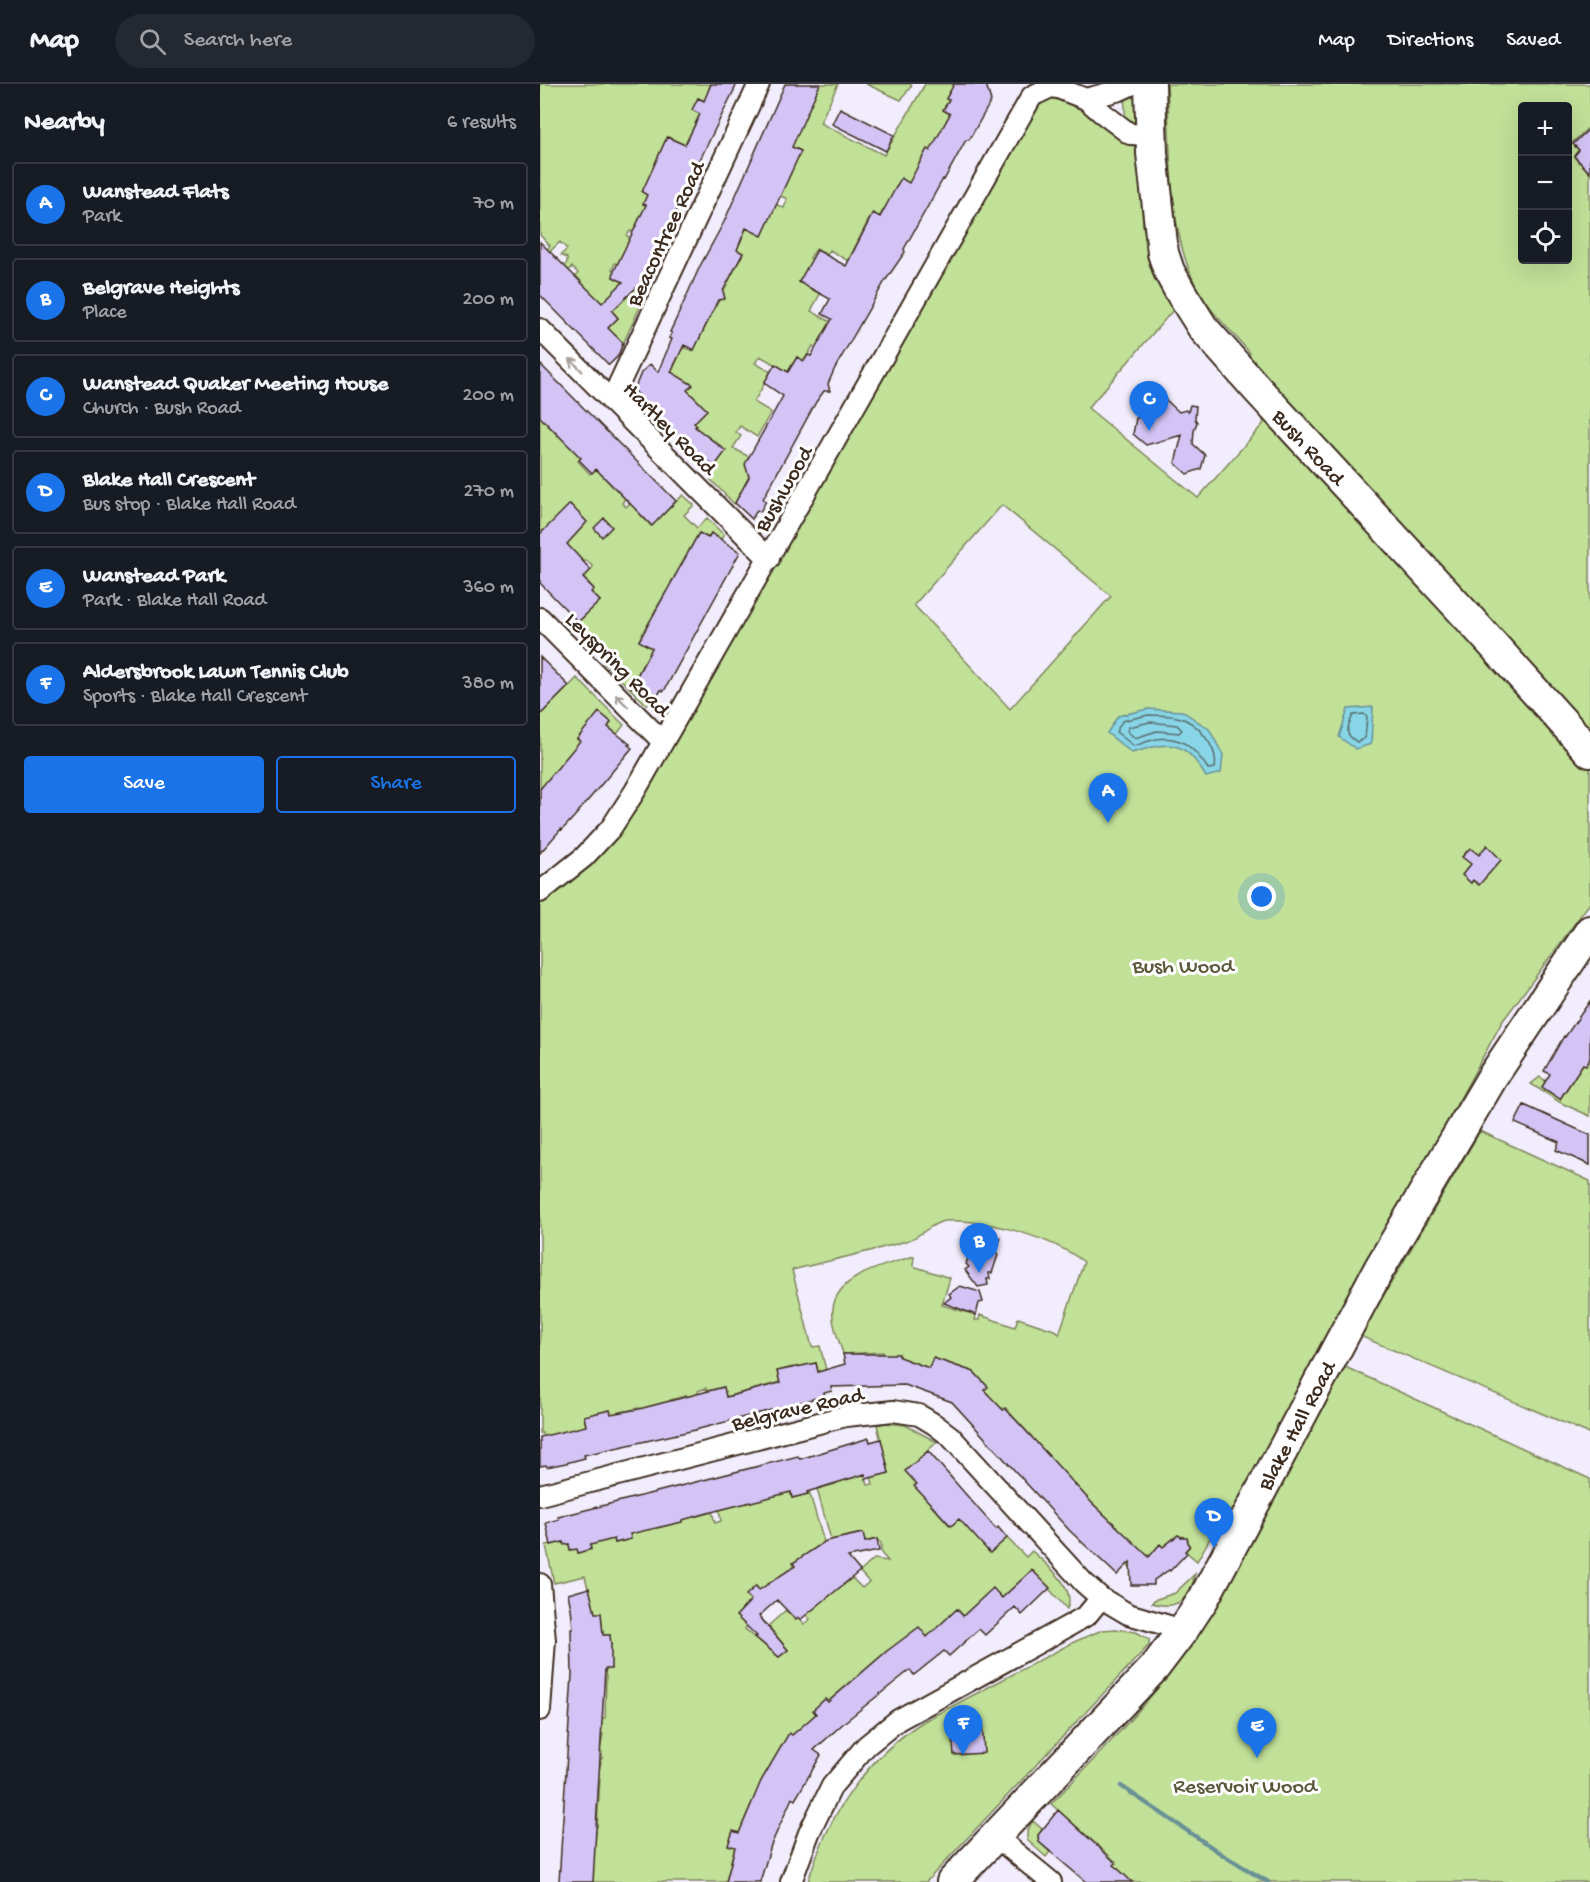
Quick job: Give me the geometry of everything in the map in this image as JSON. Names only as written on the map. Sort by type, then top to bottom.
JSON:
[{"type":"main road","name":"Bush Road","points":[[1149,84],[1151,135],[1163,253],[1169,271],[1203,328],[1590,752]]},
{"type":"main road","name":"Blake Hall Road","points":[[952,1882],[1155,1667],[1183,1630],[1203,1598],[1379,1269],[1493,1076],[1590,931]]},
{"type":"street","name":"Beacontree Road","points":[[611,401],[759,84]]},
{"type":"street","points":[[1086,99],[1133,84]]},
{"type":"street","points":[[1041,87],[1058,88],[1086,99],[1130,134],[1151,135]]},
{"type":"street","name":"Bushwood","points":[[540,892],[584,856],[611,828],[635,791],[1032,96],[1041,87]]},
{"type":"street","name":"Hartley Road","points":[[540,329],[769,559]]},
{"type":"street","name":"Leyspring Road","points":[[540,618],[663,742]]},
{"type":"street","name":"Belgrave Road","points":[[540,1495],[846,1416],[893,1411],[919,1415],[951,1436],[1084,1583],[1101,1598],[1128,1614],[1183,1630]]},
{"type":"street","points":[[540,1584],[545,1640],[540,1710]]},
{"type":"street","points":[[791,1882],[809,1833],[832,1786],[866,1746],[898,1720],[1088,1615],[1101,1598]]},
{"type":"street","points":[[995,1836],[1051,1882]]},
{"type":"green space","points":[[540,84],[711,84],[709,88],[712,89],[706,101],[698,98],[693,110],[700,114],[685,145],[668,137],[660,154],[658,210],[654,218],[642,213],[633,232],[630,231],[627,236],[631,238],[618,264],[615,263],[612,270],[615,272],[613,277],[647,292],[621,348],[619,346],[622,342],[616,336],[604,332],[618,318],[612,311],[614,308],[589,316],[569,296],[582,282],[572,267],[556,283],[567,262],[567,258],[561,255],[567,249],[560,242],[540,261],[540,256],[550,246],[540,235]]},
{"type":"green space","points":[[820,84],[838,84],[820,123],[884,155],[925,84],[961,84],[951,90],[946,98],[956,104],[947,104],[943,109],[950,114],[930,151],[927,149],[918,165],[913,188],[901,179],[890,208],[886,206],[879,217],[872,213],[848,261],[830,250],[827,255],[816,249],[810,258],[822,265],[814,279],[804,274],[799,282],[820,294],[811,311],[831,322],[816,347],[813,346],[804,361],[797,357],[788,372],[760,356],[755,363],[771,372],[754,402],[771,412],[757,437],[740,426],[736,432],[741,436],[733,448],[751,458],[752,472],[734,504],[710,479],[716,468],[714,467],[723,454],[719,451],[722,447],[695,427],[674,403],[692,384],[684,380],[678,386],[670,376],[683,347],[693,351],[743,253],[733,248],[742,233],[744,234],[746,228],[762,235],[770,218],[750,209],[771,202],[784,208],[787,199],[760,186],[782,191],[791,173],[771,164],[793,168],[801,151],[781,142],[814,97]]},
{"type":"green space","points":[[866,84],[909,84],[912,85],[901,100]]},
{"type":"green space","name":"Bush Wood","points":[[1167,84],[1590,84],[1590,126],[1572,143],[1579,150],[1574,157],[1579,163],[1585,157],[1590,162],[1585,168],[1590,173],[1590,903],[1502,1022],[1218,1541],[1212,1535],[1197,1561],[1185,1551],[1190,1546],[1187,1543],[1188,1539],[1178,1535],[1163,1547],[1159,1545],[1151,1555],[1141,1556],[1130,1567],[1127,1565],[1135,1557],[1139,1548],[1093,1504],[1009,1459],[1032,1437],[1005,1408],[982,1429],[984,1390],[987,1387],[973,1372],[933,1358],[929,1368],[883,1355],[883,1352],[843,1354],[833,1318],[834,1304],[839,1292],[860,1275],[914,1256],[913,1266],[950,1278],[942,1305],[976,1315],[975,1320],[979,1320],[980,1315],[1015,1327],[1018,1318],[1057,1331],[1059,1334],[1084,1262],[1055,1245],[998,1226],[961,1221],[940,1222],[909,1240],[792,1270],[812,1347],[820,1346],[826,1370],[818,1372],[816,1363],[796,1378],[793,1367],[777,1371],[780,1382],[726,1397],[723,1387],[707,1391],[706,1388],[698,1391],[701,1402],[689,1405],[686,1396],[639,1411],[639,1408],[616,1413],[618,1423],[584,1416],[588,1436],[543,1438],[540,1433],[540,902],[551,895],[616,837],[636,810],[1031,112],[1043,102],[1062,99],[1086,109],[1111,126],[1140,152],[1143,225],[1151,260],[1175,308],[1088,408],[1198,498],[1264,423],[1239,361],[1250,353],[1206,303],[1186,261],[1175,212]],"holes":[[[1002,505],[1111,596],[1010,709],[914,605]]]},
{"type":"green space","points":[[1131,91],[1138,95],[1137,124],[1133,126],[1126,124],[1124,94]]},
{"type":"green space","points":[[540,413],[558,436],[571,423],[593,446],[578,461],[590,474],[606,458],[601,474],[613,487],[623,476],[628,481],[618,491],[625,499],[622,503],[626,507],[641,493],[646,498],[635,509],[651,526],[683,495],[694,505],[684,515],[697,528],[707,518],[724,535],[721,539],[711,533],[708,538],[699,533],[688,552],[706,563],[701,573],[683,563],[671,582],[690,593],[685,602],[666,592],[653,614],[681,630],[669,631],[650,621],[639,640],[657,651],[642,665],[632,687],[652,698],[647,705],[604,663],[611,653],[578,622],[600,601],[591,592],[594,589],[586,580],[573,587],[593,567],[540,529]]},
{"type":"green space","points":[[577,678],[624,725],[617,734],[608,727],[611,722],[599,713],[577,739],[595,754],[540,789],[540,712],[542,713]]},
{"type":"green space","points":[[1590,1058],[1590,1116],[1561,1103],[1531,1084],[1540,1077],[1546,1081],[1542,1088],[1560,1099],[1575,1077],[1563,1069]]},
{"type":"green space","points":[[1480,1131],[1590,1181],[1590,1434],[1360,1336]]},
{"type":"green space","name":"Reservoir Wood","points":[[1343,1366],[1590,1479],[1590,1882],[1131,1882],[1114,1865],[1116,1862],[1051,1804],[1135,1714],[1193,1642],[1210,1616]]},
{"type":"green space","points":[[885,1423],[905,1425],[937,1442],[906,1471],[917,1484],[915,1487],[926,1499],[951,1477],[953,1480],[929,1502],[950,1526],[971,1508],[990,1552],[1007,1538],[1026,1557],[1032,1551],[1059,1577],[1064,1585],[1069,1601],[1067,1609],[1032,1570],[1002,1598],[993,1589],[965,1614],[973,1626],[957,1609],[927,1637],[887,1651],[831,1699],[840,1715],[825,1699],[813,1710],[816,1714],[795,1736],[766,1778],[744,1821],[751,1825],[747,1836],[733,1832],[728,1845],[735,1847],[731,1861],[738,1863],[745,1874],[729,1870],[726,1882],[594,1882],[591,1880],[596,1831],[578,1826],[597,1827],[600,1779],[597,1779],[601,1762],[581,1761],[581,1758],[602,1759],[600,1751],[603,1734],[601,1734],[601,1718],[605,1718],[606,1676],[585,1675],[585,1673],[605,1673],[611,1645],[610,1635],[603,1635],[601,1614],[594,1614],[585,1576],[554,1583],[546,1545],[563,1542],[569,1544],[570,1550],[577,1549],[578,1552],[591,1550],[588,1536],[614,1539],[615,1543],[631,1539],[629,1532],[662,1527],[657,1495],[665,1526],[682,1522],[681,1518],[712,1511],[715,1523],[721,1521],[719,1510],[790,1491],[792,1498],[808,1494],[804,1481],[806,1481],[824,1542],[793,1563],[795,1566],[772,1581],[761,1592],[755,1586],[747,1595],[751,1600],[737,1616],[747,1626],[745,1629],[779,1657],[788,1650],[768,1626],[786,1610],[795,1620],[798,1618],[804,1624],[810,1619],[797,1605],[840,1588],[852,1578],[862,1588],[869,1582],[860,1572],[874,1559],[888,1561],[881,1553],[881,1543],[877,1540],[865,1541],[863,1533],[831,1540],[817,1489],[836,1484],[835,1480],[865,1474],[868,1485],[873,1484],[870,1472],[881,1475],[889,1473],[877,1425]]},
{"type":"green space","points":[[1195,1574],[1190,1590],[1181,1601],[1169,1605],[1152,1603],[1154,1600],[1175,1593]]},
{"type":"green space","points":[[1116,1629],[1136,1632],[1149,1639],[1149,1645],[926,1882],[808,1882],[826,1834],[851,1791],[884,1752],[903,1736],[924,1721],[1074,1642],[1102,1630]]},
{"type":"green space","points":[[1033,1821],[1043,1833],[1038,1837],[1038,1841],[1044,1843],[1043,1845],[1049,1851],[1052,1849],[1046,1857],[1027,1840],[1027,1830]]},
{"type":"water","points":[[1373,707],[1371,744],[1356,749],[1339,737],[1348,709]]},
{"type":"water","points":[[1148,709],[1182,711],[1209,729],[1223,755],[1221,773],[1206,777],[1191,756],[1175,746],[1157,746],[1132,753],[1107,733],[1118,716]]},
{"type":"building","points":[[711,84],[737,84],[693,174],[641,290],[636,288],[612,311],[618,318],[608,328],[623,343],[618,356],[609,365],[540,295],[540,242],[602,303],[623,282],[613,277],[614,271],[646,205],[643,204],[647,195],[642,192],[667,137],[685,145],[700,114],[692,110],[698,98],[704,101]]},
{"type":"building","points":[[785,84],[820,84],[792,147],[801,151],[762,236],[746,228],[737,250],[743,253],[723,291],[725,299],[718,300],[694,350],[684,345],[671,372],[693,385],[687,390],[707,410],[694,423],[697,426],[695,427],[726,451],[714,467],[710,463],[708,466],[658,417],[655,407],[649,407],[634,390],[641,373],[650,364],[658,372],[672,339],[669,338],[672,333],[670,332],[700,266],[724,222]]},
{"type":"building","points":[[954,84],[986,84],[991,101],[943,179],[904,249],[905,252],[885,281],[834,370],[828,384],[830,391],[824,391],[816,402],[763,499],[766,501],[760,512],[757,510],[752,519],[735,503],[749,477],[745,464],[783,396],[764,383],[775,364],[788,372],[797,357],[804,361],[808,355],[811,356],[832,319],[822,314],[830,299],[799,282],[817,250],[846,266],[873,213],[880,217],[901,178],[909,183],[927,149],[930,151],[950,114],[943,110]]},
{"type":"building","points":[[840,108],[894,135],[886,151],[832,124]]},
{"type":"building","points":[[1590,128],[1590,173],[1574,156],[1579,150],[1573,144]]},
{"type":"building","points":[[540,364],[676,501],[652,526],[596,469],[592,473],[579,460],[581,458],[540,417]]},
{"type":"building","points":[[1152,387],[1179,412],[1186,410],[1188,412],[1190,405],[1196,406],[1195,419],[1197,422],[1193,444],[1205,455],[1201,469],[1187,474],[1175,463],[1182,435],[1146,445],[1133,434],[1136,418],[1150,414],[1138,403],[1140,391]]},
{"type":"building","points":[[570,504],[587,522],[567,544],[591,570],[583,578],[594,589],[591,592],[600,601],[578,622],[540,583],[540,534]]},
{"type":"building","points":[[604,518],[612,527],[602,537],[594,528]]},
{"type":"building","points":[[699,533],[708,538],[711,533],[740,552],[664,691],[661,690],[658,695],[655,693],[652,698],[631,687],[652,648],[639,641]]},
{"type":"building","points":[[540,657],[569,686],[540,715]]},
{"type":"building","points":[[599,712],[611,722],[608,727],[632,748],[574,817],[540,853],[540,789],[580,741],[577,739]]},
{"type":"building","points":[[1487,845],[1501,860],[1479,885],[1473,880],[1471,883],[1462,875],[1471,864],[1462,857],[1470,848],[1479,855]]},
{"type":"building","points":[[1590,1001],[1590,1058],[1586,1065],[1583,1064],[1560,1099],[1542,1087],[1550,1074],[1544,1071],[1564,1036]]},
{"type":"building","points":[[1524,1105],[1590,1135],[1590,1165],[1556,1150],[1559,1142],[1515,1123]]},
{"type":"building","points":[[980,1230],[1001,1238],[996,1250],[998,1255],[992,1273],[989,1273],[990,1279],[987,1279],[988,1285],[978,1287],[965,1270],[969,1267],[966,1264]]},
{"type":"building","points":[[960,1286],[980,1292],[983,1302],[979,1303],[976,1315],[944,1303],[951,1297],[949,1294]]},
{"type":"building","points":[[843,1354],[899,1354],[899,1357],[929,1368],[933,1358],[974,1372],[988,1387],[984,1390],[1003,1410],[1005,1408],[1092,1503],[1149,1557],[1160,1544],[1163,1547],[1178,1535],[1187,1537],[1189,1547],[1185,1551],[1187,1553],[1170,1571],[1154,1580],[1154,1585],[1131,1585],[1130,1562],[1117,1575],[1070,1531],[952,1402],[905,1385],[831,1387],[832,1391],[824,1393],[824,1396],[695,1430],[584,1455],[585,1458],[566,1463],[540,1466],[540,1437],[586,1426],[584,1416],[610,1410],[611,1414],[639,1409],[724,1387],[726,1397],[780,1383],[777,1371],[816,1363],[818,1372],[845,1364]]},
{"type":"building","points":[[869,1438],[870,1442],[881,1439],[889,1473],[866,1479],[865,1474],[792,1498],[791,1492],[719,1510],[682,1520],[682,1522],[630,1534],[631,1539],[615,1543],[614,1539],[590,1545],[591,1549],[578,1553],[577,1549],[570,1550],[569,1544],[564,1545],[563,1542],[551,1545],[546,1523],[559,1519],[558,1517],[798,1456],[800,1459]]},
{"type":"building","points":[[928,1451],[996,1529],[998,1527],[1007,1538],[990,1553],[959,1519],[951,1526],[914,1486],[917,1484],[905,1471]]},
{"type":"building","points":[[863,1533],[865,1542],[877,1539],[879,1551],[848,1557],[860,1571],[800,1620],[798,1618],[796,1620],[777,1600],[759,1616],[788,1650],[779,1657],[755,1637],[757,1636],[736,1616],[751,1600],[746,1595],[756,1586],[759,1590],[795,1566],[793,1563],[826,1541]]},
{"type":"building","points":[[1032,1570],[1050,1588],[1022,1615],[1015,1607],[985,1635],[979,1629],[949,1656],[944,1651],[914,1675],[910,1670],[814,1750],[821,1755],[795,1800],[792,1798],[771,1845],[760,1882],[726,1882],[735,1847],[728,1845],[733,1831],[739,1833],[761,1781],[789,1733],[792,1735],[816,1714],[813,1710],[825,1699],[828,1702],[887,1651],[919,1627],[927,1637],[957,1609],[963,1616],[993,1588],[1002,1598]]},
{"type":"building","points":[[589,1588],[595,1613],[601,1613],[603,1635],[610,1635],[611,1645],[611,1669],[605,1669],[593,1882],[559,1882],[572,1675],[571,1629],[573,1629],[568,1594]]},
{"type":"building","points":[[982,1720],[984,1753],[954,1755],[951,1722]]},
{"type":"building","points":[[1058,1810],[1116,1863],[1114,1865],[1132,1882],[1086,1882],[1039,1842],[1038,1835]]},
{"type":"waterway","points":[[1121,1786],[1226,1857],[1268,1882]]},
{"type":"place","name":"Wanstead Quaker Meeting House","points":[[1149,431]]},
{"type":"place","name":"Wanstead Flats","points":[[1108,823]]},
{"type":"place","name":"Belgrave Heights","points":[[979,1273]]},
{"type":"place","name":"Blake Hall Crescent","points":[[1214,1548]]},
{"type":"place","name":"Aldersbrook Lawn Tennis Club","points":[[963,1755]]},
{"type":"place","name":"Wanstead Park","points":[[1257,1758]]}]
